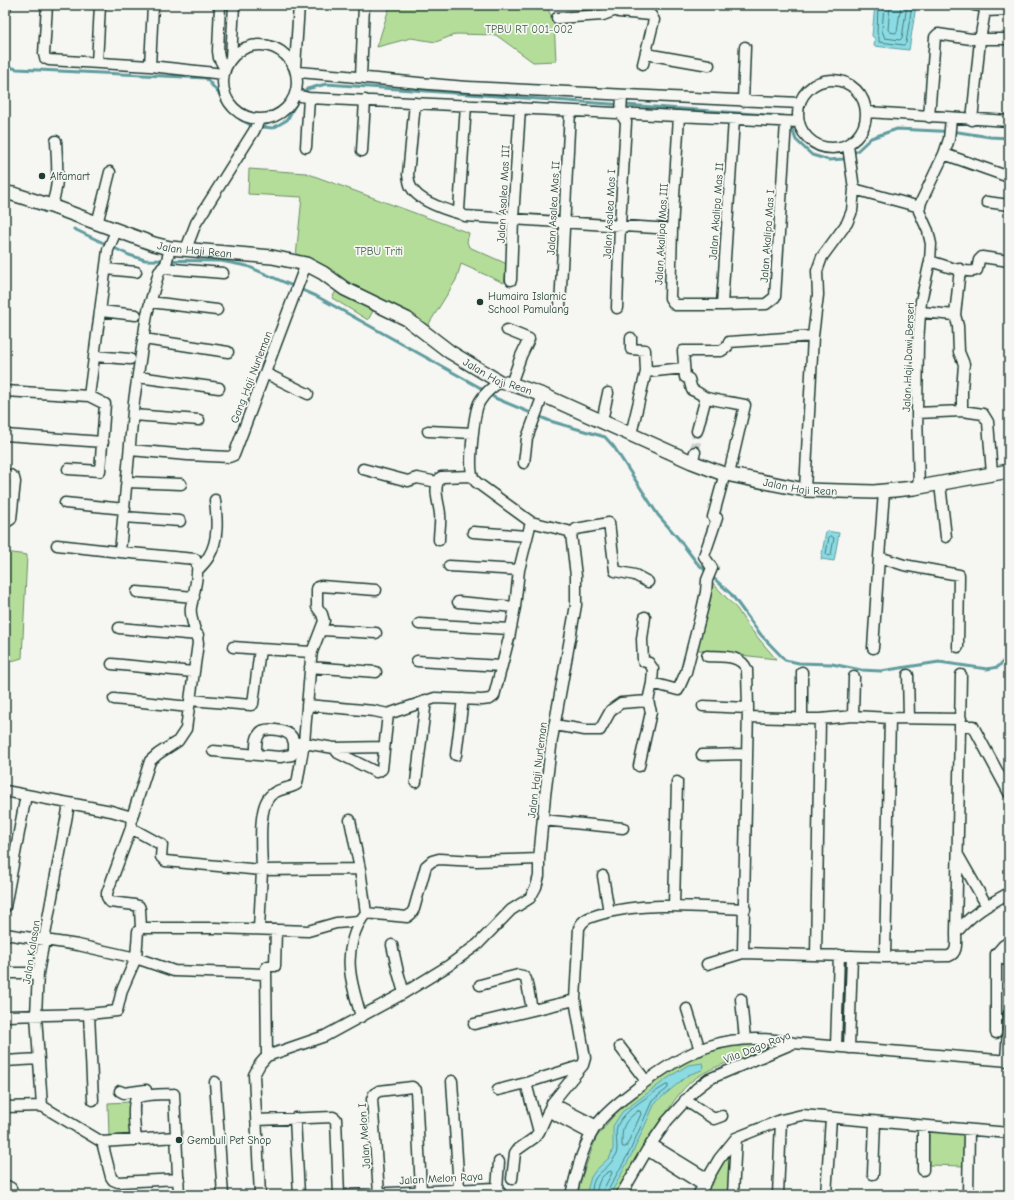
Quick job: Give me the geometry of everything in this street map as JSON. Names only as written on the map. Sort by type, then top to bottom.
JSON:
[{"type":"street","points":[[5,10],[6,5]]},
{"type":"street","points":[[47,5],[44,54],[49,60],[224,72]]},
{"type":"street","points":[[97,64],[100,5]]},
{"type":"street","points":[[150,66],[153,5]]},
{"type":"street","points":[[220,5],[218,51],[224,72],[224,90],[226,98],[232,107],[240,114],[249,118],[259,120],[277,116],[291,103],[303,96],[570,111],[626,116],[680,116],[799,122]]},
{"type":"street","points":[[231,58],[234,5]]},
{"type":"street","points":[[299,5],[296,70],[303,96],[306,147]]},
{"type":"street","points":[[362,77],[364,5]]},
{"type":"street","points":[[974,5],[986,8],[1009,10]]},
{"type":"street","points":[[557,18],[603,15],[615,8],[619,12],[651,15],[654,20],[643,64]]},
{"type":"street","points":[[972,120],[980,40],[986,8]]},
{"type":"street","points":[[929,117],[935,36],[941,33],[980,40],[1009,39]]},
{"type":"street","points":[[224,72],[231,58],[238,51],[256,44],[275,47],[283,52],[290,59],[296,70]]},
{"type":"street","points":[[743,101],[745,47]]},
{"type":"street","points":[[646,54],[709,65]]},
{"type":"street","points":[[296,70],[466,86],[622,96],[800,103]]},
{"type":"street","points":[[805,490],[813,336],[818,295],[817,271],[822,257],[851,216],[854,189],[849,151],[865,126],[867,112],[864,99],[855,88],[844,81],[830,80],[817,83],[806,91],[800,103],[798,112],[799,122],[804,134],[812,143],[824,148],[849,151]]},
{"type":"street","name":"Jalan Asalea Mas I","points":[[617,308],[626,116],[622,96]]},
{"type":"street","name":"Jalan Asalea Mas I","points":[[626,116],[633,96]]},
{"type":"street","points":[[362,151],[365,100]]},
{"type":"street","points":[[415,103],[408,175],[412,189],[436,206],[466,216],[672,229]]},
{"type":"street","points":[[461,214],[459,210],[466,106]]},
{"type":"street","name":"Jalan Asalea Mas III","points":[[511,280],[520,108]]},
{"type":"street","name":"Jalan Asalea Mas II","points":[[560,307],[570,111]]},
{"type":"street","points":[[867,112],[929,117],[951,123],[972,120],[1009,121]]},
{"type":"street","name":"Jalan Akalipa Mas III","points":[[680,116],[672,229],[670,298],[675,304],[722,305]]},
{"type":"street","name":"Jalan Akalipa Mas II","points":[[722,305],[734,119]]},
{"type":"street","points":[[186,250],[196,223],[254,131],[259,120]]},
{"type":"street","name":"Jalan Akalipa Mas I","points":[[722,305],[766,304],[775,297],[786,122]]},
{"type":"street","points":[[854,189],[920,207],[944,154],[949,139],[951,123]]},
{"type":"street","points":[[51,206],[58,178],[56,141]]},
{"type":"street","points":[[944,154],[1009,177]]},
{"type":"street","points":[[97,224],[110,172]]},
{"type":"street","name":"Jalan Haji Rean","points":[[5,193],[13,194],[51,206],[97,224],[112,241],[154,244],[167,258],[186,250],[272,257],[306,264],[345,289],[407,318],[450,352],[501,384],[544,395],[631,434],[694,457],[727,474],[822,492],[884,492],[940,484],[1009,471]]},
{"type":"street","points":[[987,202],[1009,205]]},
{"type":"street","name":"Jalan Haji Dawi Berseri","points":[[919,487],[917,355],[921,301],[930,261],[931,244],[928,231],[919,211],[920,207]]},
{"type":"street","points":[[89,396],[106,269],[112,241]]},
{"type":"street","points":[[930,261],[960,269],[975,271],[977,270],[979,260],[982,257],[1009,262]]},
{"type":"street","points":[[120,552],[133,415],[147,314],[160,272],[167,258],[224,273]]},
{"type":"street","name":"Gang Haji Nurleman","points":[[130,450],[229,457],[234,455],[306,264]]},
{"type":"street","points":[[106,269],[136,272]]},
{"type":"street","points":[[960,269],[955,315],[958,326],[959,352],[964,364],[962,412]]},
{"type":"street","points":[[150,302],[217,310]]},
{"type":"street","points":[[101,311],[136,315]]},
{"type":"street","points":[[921,312],[955,315]]},
{"type":"street","points":[[507,330],[529,339],[521,356],[501,384],[484,395],[479,402],[474,418],[472,433],[472,476],[476,482],[531,522],[568,531],[572,534],[576,529],[609,523],[615,571],[635,576],[648,582]]},
{"type":"street","points":[[698,431],[705,401],[701,393],[692,390],[689,379],[685,377],[683,351],[721,351],[727,347],[729,342],[813,336]]},
{"type":"street","points":[[631,338],[631,349],[645,350],[646,372],[631,434]]},
{"type":"street","points":[[144,339],[228,352]]},
{"type":"street","points":[[94,356],[130,360]]},
{"type":"street","points":[[646,372],[684,368]]},
{"type":"street","points":[[265,373],[308,394]]},
{"type":"street","points":[[138,377],[219,388]]},
{"type":"street","points":[[5,391],[89,396],[105,404],[100,472],[68,469]]},
{"type":"street","points":[[602,421],[608,393]]},
{"type":"street","points":[[524,463],[527,438],[544,395]]},
{"type":"street","points":[[652,684],[677,690],[686,672],[710,572],[704,556],[718,518],[713,517],[727,474],[746,405],[703,397]]},
{"type":"street","points":[[917,413],[962,412],[983,414],[988,422],[992,474]]},
{"type":"street","points":[[133,415],[199,420]]},
{"type":"street","points":[[428,431],[472,433]]},
{"type":"street","points":[[5,435],[102,442]]},
{"type":"street","points":[[363,469],[408,481],[417,478],[437,482]]},
{"type":"street","points":[[5,475],[10,475],[14,478],[15,482],[11,519],[5,523]]},
{"type":"street","points":[[439,540],[440,514],[437,501],[437,482],[441,477],[472,476]]},
{"type":"street","points":[[127,482],[181,484]]},
{"type":"street","points":[[940,484],[946,537]]},
{"type":"street","points":[[873,648],[884,492]]},
{"type":"street","points":[[197,571],[210,556],[216,539],[217,524],[215,500]]},
{"type":"street","points":[[64,503],[180,521]]},
{"type":"street","points":[[308,705],[388,714],[435,698],[482,700],[490,699],[494,696],[515,607],[519,570],[531,522]]},
{"type":"street","points":[[473,532],[527,536]]},
{"type":"street","name":"Jalan Haji Nurleman","points":[[268,1056],[325,1036],[404,993],[448,966],[478,944],[511,910],[530,898],[538,881],[544,796],[554,725],[576,605],[576,576],[572,534]]},
{"type":"street","points":[[5,1016],[89,1014],[117,1011],[122,990],[136,958],[138,930],[141,928],[138,906],[110,902],[107,897],[131,828],[132,817],[150,761],[178,741],[186,729],[198,644],[198,635],[191,609],[197,571],[197,562],[195,559],[57,545]]},
{"type":"street","points":[[879,557],[904,565],[960,575],[958,647]]},
{"type":"street","points":[[450,566],[519,570]]},
{"type":"street","points":[[260,929],[262,870],[261,824],[265,805],[269,797],[281,789],[293,787],[297,784],[299,743],[308,705],[312,652],[322,630],[324,621],[322,614],[317,607],[317,589],[318,587],[376,590]]},
{"type":"street","points":[[137,592],[194,597]]},
{"type":"street","points":[[458,602],[515,607]]},
{"type":"street","points":[[639,766],[651,712],[648,701],[652,684],[653,669],[649,663],[643,661],[642,639],[645,617]]},
{"type":"street","points":[[419,624],[510,629]]},
{"type":"street","points":[[119,628],[198,635]]},
{"type":"street","points":[[322,630],[376,633]]},
{"type":"street","points":[[233,647],[312,652]]},
{"type":"street","points":[[114,699],[189,704],[251,705],[253,704],[260,649]]},
{"type":"street","points":[[707,656],[737,658],[745,665],[747,670],[748,713],[743,953]]},
{"type":"street","points":[[417,661],[501,666]]},
{"type":"street","points":[[112,664],[194,672]]},
{"type":"street","points":[[310,667],[376,672]]},
{"type":"street","points":[[802,672],[802,718]]},
{"type":"street","points":[[908,674],[909,718]]},
{"type":"street","points":[[707,964],[743,953],[852,956],[953,955],[955,951],[956,933],[961,675]]},
{"type":"street","points":[[853,716],[854,677]]},
{"type":"street","points":[[456,755],[463,699]]},
{"type":"street","points":[[416,782],[426,700]]},
{"type":"street","points":[[554,725],[585,730],[600,730],[611,710],[621,703],[648,701]]},
{"type":"street","points":[[703,706],[748,713],[802,718],[820,719],[853,716],[960,722],[973,726],[1009,793]]},
{"type":"street","points":[[334,748],[338,752],[376,772],[379,771],[382,769],[388,714]]},
{"type":"street","points":[[884,956],[890,718]]},
{"type":"street","points":[[816,954],[820,719]]},
{"type":"street","points":[[256,755],[258,735],[261,731],[267,730],[288,733],[299,743],[334,748],[384,747]]},
{"type":"street","points":[[213,751],[256,755],[290,756],[299,743]]},
{"type":"street","points":[[702,755],[747,754]]},
{"type":"street","points":[[674,906],[677,782]]},
{"type":"street","points":[[5,791],[111,811],[132,817]]},
{"type":"street","points":[[5,907],[26,795]]},
{"type":"street","name":"Jalan Kalasan","points":[[42,1106],[36,1015],[38,972],[69,804]]},
{"type":"street","points":[[350,820],[360,869],[363,917],[356,929],[352,948],[350,970],[361,1017]]},
{"type":"street","points":[[543,820],[623,828]]},
{"type":"street","points":[[131,828],[162,845],[161,857],[165,861],[262,870],[360,869]]},
{"type":"street","points":[[957,854],[987,906]]},
{"type":"street","points":[[141,928],[308,931],[363,917],[407,917],[411,914],[417,900],[426,866],[432,861],[439,859],[477,861],[539,859]]},
{"type":"street","points":[[603,876],[609,912]]},
{"type":"street","points":[[956,933],[963,924],[987,906],[1009,894]]},
{"type":"street","points":[[512,1179],[515,1153],[534,1138],[539,1132],[550,1107],[583,1065],[585,1058],[575,1000],[579,928],[584,920],[609,912],[644,906],[744,909]]},
{"type":"street","points":[[260,1195],[254,1075],[260,1064],[268,1056],[266,966],[275,966],[276,930]]},
{"type":"street","points":[[5,934],[44,939],[136,958],[174,971],[266,974]]},
{"type":"street","points":[[996,1033],[996,954],[1009,942]]},
{"type":"street","points":[[392,945],[404,993]]},
{"type":"street","points":[[996,954],[1009,961]]},
{"type":"street","points":[[836,1046],[839,955]]},
{"type":"street","points":[[849,1048],[852,956]]},
{"type":"street","points":[[5,973],[38,972]]},
{"type":"street","points":[[480,985],[518,975],[522,976],[526,979],[532,1009]]},
{"type":"street","points":[[741,999],[745,1039]]},
{"type":"street","points":[[474,1024],[575,1000]]},
{"type":"street","points":[[687,1009],[700,1050]]},
{"type":"street","points":[[89,1014],[93,1100]]},
{"type":"street","points":[[1008,1061],[1009,1014]]},
{"type":"street","points":[[571,1195],[584,1150],[594,1130],[608,1112],[661,1070],[686,1056],[719,1042],[745,1039],[779,1040],[794,1043]]},
{"type":"street","name":"Vila Dago Raya","points":[[621,1195],[649,1147],[667,1121],[696,1089],[709,1079],[794,1043],[1008,1061]]},
{"type":"street","points":[[620,1047],[646,1081]]},
{"type":"street","points":[[5,1061],[40,1059]]},
{"type":"street","points":[[498,1090],[583,1065]]},
{"type":"street","points":[[215,1082],[222,1195]]},
{"type":"street","points":[[452,1082],[459,1189]]},
{"type":"street","points":[[526,1082],[539,1132]]},
{"type":"street","name":"Jalan Melon I","points":[[380,1193],[372,1099],[374,1094],[379,1090],[412,1087],[416,1090],[421,1191]]},
{"type":"street","points":[[120,1091],[124,1093],[166,1088],[171,1090],[174,1094],[180,1195]]},
{"type":"street","points":[[136,1140],[136,1099],[138,1097],[152,1095],[174,1094]]},
{"type":"street","points":[[685,1100],[714,1119],[722,1116]]},
{"type":"street","points":[[5,1107],[42,1106],[102,1142],[176,1137]]},
{"type":"street","points":[[550,1107],[594,1130]]},
{"type":"street","points":[[698,1195],[719,1159],[736,1138],[781,1120],[802,1115],[1009,1133]]},
{"type":"street","points":[[257,1120],[295,1118],[333,1118],[337,1120],[339,1195]]},
{"type":"street","points":[[295,1118],[299,1195]]},
{"type":"street","points":[[826,1195],[831,1118]]},
{"type":"street","points":[[778,1195],[781,1120]]},
{"type":"street","points":[[873,1174],[875,1122]]},
{"type":"street","points":[[923,1126],[923,1170]]},
{"type":"street","points":[[968,1195],[969,1130]]},
{"type":"street","points":[[733,1195],[736,1138]]},
{"type":"street","points":[[102,1142],[113,1180],[118,1182],[178,1180]]},
{"type":"street","points":[[649,1147],[706,1182]]},
{"type":"street","points":[[499,1162],[499,1192]]},
{"type":"street","points":[[5,1184],[11,1188],[13,1195]]},
{"type":"street","name":"Jalan Melon Raya","points":[[347,1195],[495,1188],[499,1192]]},
{"type":"green space","name":"TPBU RT 001-002","points":[[390,5],[546,5],[554,22],[556,61],[533,62],[496,35],[456,34],[436,42],[411,38],[377,47]]},
{"type":"green space","name":"TPBU Triti","points":[[249,169],[306,173],[469,233],[467,242],[469,247],[507,264],[504,283],[461,264],[456,280],[427,327],[379,300],[368,320],[332,298],[341,282],[296,257],[302,197],[248,194]]},
{"type":"green space","points":[[5,552],[27,555],[22,658],[5,663]]},
{"type":"green space","points":[[710,580],[737,609],[748,626],[776,659],[694,649]]},
{"type":"green space","points":[[764,1042],[767,1044],[765,1050],[713,1068],[697,1077],[685,1088],[674,1101],[640,1153],[618,1195],[578,1195],[579,1185],[596,1138],[614,1115],[632,1098],[687,1060],[738,1044]]},
{"type":"green space","points":[[129,1102],[131,1136],[109,1137],[108,1103]]},
{"type":"green space","points":[[929,1130],[966,1133],[964,1166],[928,1165]]},
{"type":"green space","points":[[730,1156],[733,1158],[731,1195],[703,1195],[725,1158]]},
{"type":"water","points":[[875,5],[916,6],[909,50],[874,46],[875,39],[872,36]]},
{"type":"water","points":[[826,531],[839,533],[834,561],[821,559]]},
{"type":"water","points":[[703,1063],[704,1066],[702,1070],[688,1075],[655,1103],[633,1152],[610,1195],[588,1195],[587,1191],[591,1177],[595,1171],[610,1157],[613,1149],[613,1126],[622,1112],[688,1065]]},
{"type":"waterway","points":[[5,66],[17,69],[206,78],[220,95],[227,108],[241,120],[253,126],[273,128],[287,120],[299,98]]},
{"type":"waterway","points":[[303,94],[307,89],[326,84],[783,116],[788,118]]},
{"type":"waterway","points":[[790,123],[796,140],[812,155],[829,160],[843,159],[857,151],[871,138],[897,129],[958,132],[990,137],[1009,138]]},
{"type":"waterway","points":[[34,207],[45,212]]},
{"type":"waterway","points":[[74,229],[129,255],[145,260],[221,261],[247,266],[318,297],[479,387],[495,398],[550,421],[605,437],[614,447],[658,515],[697,563],[731,594],[761,635],[785,660],[799,663],[832,664],[861,670],[881,671],[939,662],[987,669],[998,667],[1009,655]]},
{"type":"tunnel","points":[[695,452],[697,431]]},
{"type":"place","name":"Alfamart","points":[[42,176]]},
{"type":"place","name":"Humaira Islamic School Pamulang","points":[[480,302]]},
{"type":"place","name":"Gembull Pet Shop","points":[[179,1140]]}]
